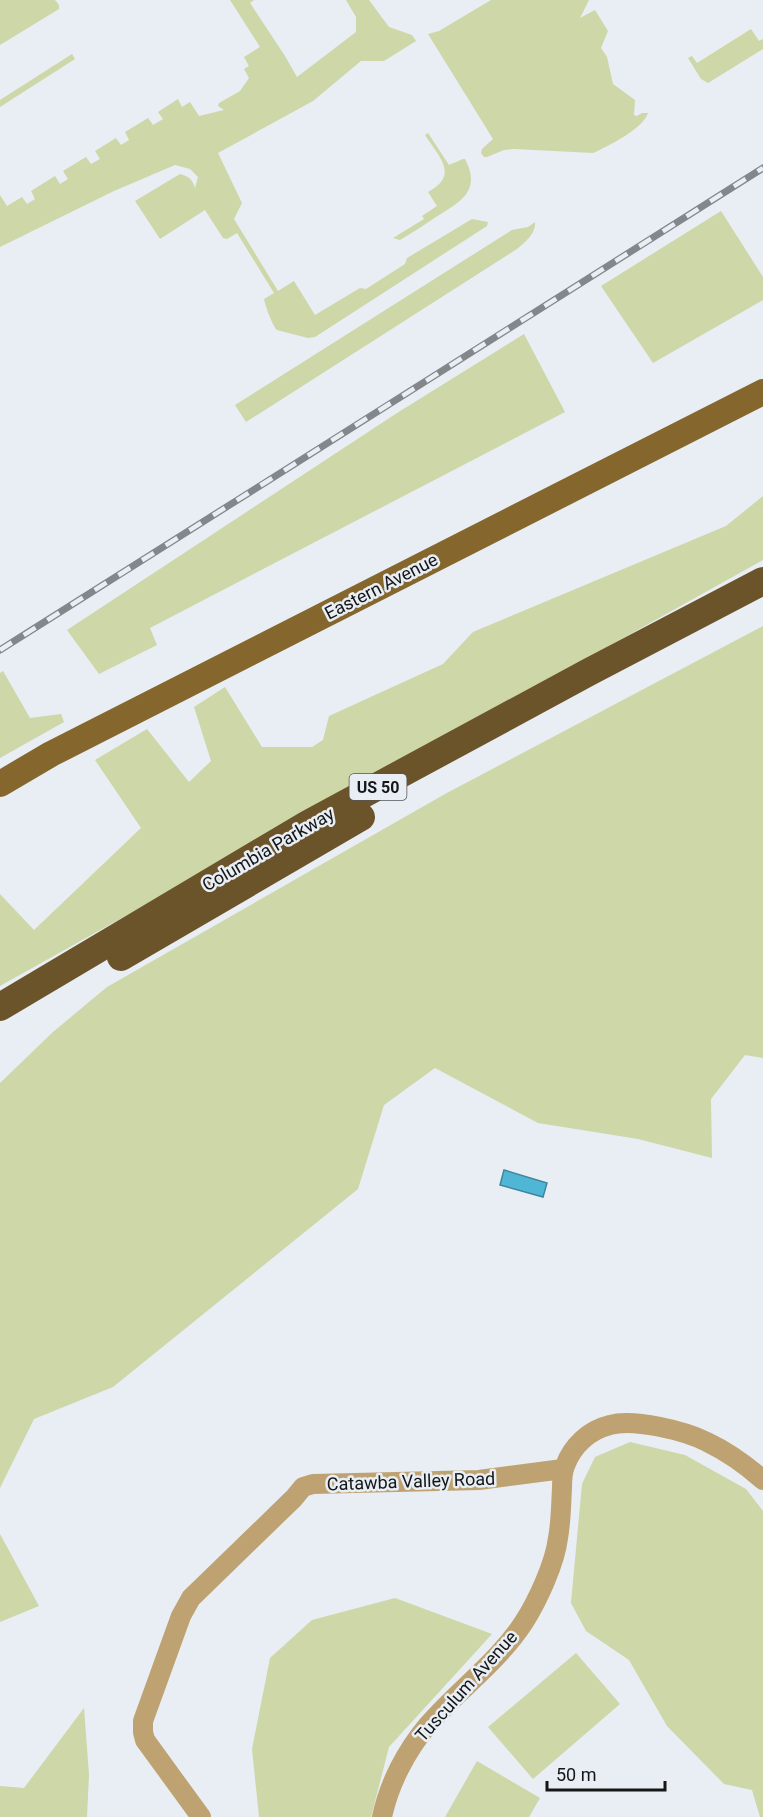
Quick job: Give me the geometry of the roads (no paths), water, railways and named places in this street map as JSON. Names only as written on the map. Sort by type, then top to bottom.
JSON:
[{"type":"highway","name":"Columbia Parkway","points":[[0,1007],[308,824],[763,580]]},
{"type":"highway","name":"Columbia Parkway","points":[[0,1027],[426,778],[763,602]]},
{"type":"main road","name":"Eastern Avenue","points":[[0,784],[51,754],[763,392]]},
{"type":"street","name":"Tusculum Avenue","points":[[382,1817],[386,1799],[411,1747],[429,1724],[502,1651],[535,1602],[547,1575],[558,1540],[563,1469],[577,1445],[587,1436],[599,1428],[613,1424],[649,1425],[678,1431],[730,1454],[763,1480]]},
{"type":"street","name":"Catawba Valley Road","points":[[201,1817],[145,1740],[143,1721],[181,1616],[191,1598],[303,1487],[313,1484],[479,1480],[563,1469]]},
{"type":"water","points":[[504,1170],[547,1183],[543,1197],[500,1185]]},
{"type":"railway","points":[[0,650],[763,168]]}]
